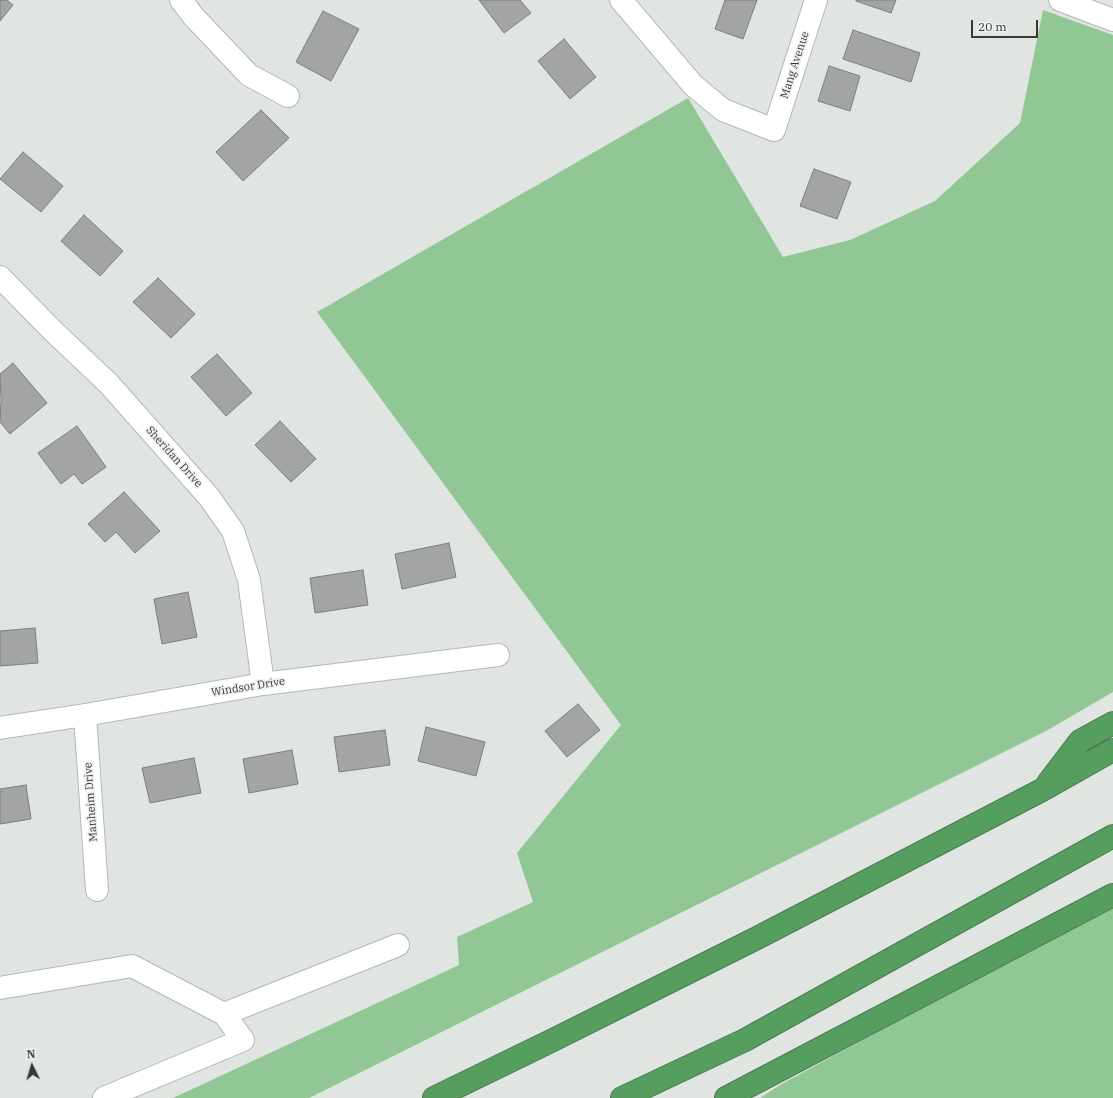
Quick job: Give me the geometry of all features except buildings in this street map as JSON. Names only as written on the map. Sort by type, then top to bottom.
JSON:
[{"type":"highway","points":[[1042,790],[1080,741],[1113,723]]},
{"type":"highway","points":[[434,1098],[757,938],[1042,790],[1113,750]]},
{"type":"highway","points":[[622,1098],[746,1040],[1113,836]]},
{"type":"highway","points":[[726,1098],[1113,895]]},
{"type":"street","points":[[181,0],[249,75],[288,96]]},
{"type":"street","name":"Mang Avenue","points":[[621,0],[693,85],[723,110],[774,130],[816,0]]},
{"type":"street","points":[[1060,0],[1113,20]]},
{"type":"street","name":"Sheridan Drive","points":[[0,277],[52,330],[109,384],[209,497],[233,531],[249,580],[263,684]]},
{"type":"street","name":"Windsor Drive","points":[[0,728],[85,715],[263,684],[498,656]]},
{"type":"street","name":"Manheim Drive","points":[[85,715],[97,890]]},
{"type":"street","points":[[224,1014],[398,945]]},
{"type":"street","points":[[0,988],[132,966],[224,1014],[243,1040],[104,1098]]},
{"type":"green space","points":[[1043,10],[1113,35],[1113,692],[1046,731],[309,1098],[173,1098],[459,965],[457,937],[533,902],[517,853],[621,725],[317,312],[688,98],[783,257],[850,240],[935,201],[1020,123]]},
{"type":"green space","points":[[1113,903],[1113,1098],[760,1098],[780,1085]]}]
